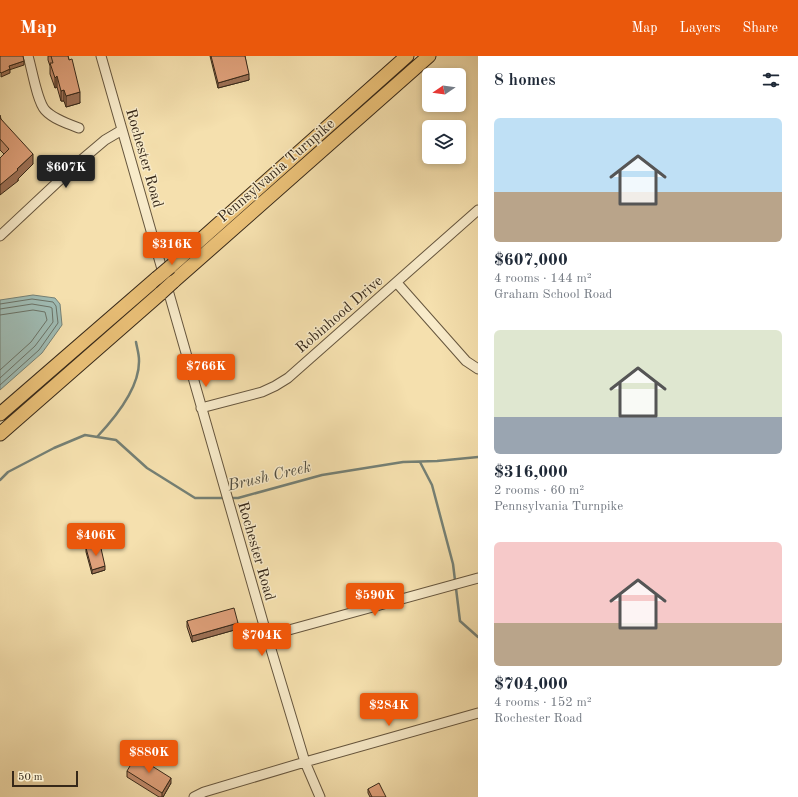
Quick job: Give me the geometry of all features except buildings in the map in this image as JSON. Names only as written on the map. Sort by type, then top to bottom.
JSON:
[{"type":"highway","name":"Pennsylvania Turnpike","points":[[0,414],[170,267],[407,56]]},
{"type":"highway","name":"Pennsylvania Turnpike","points":[[0,434],[428,56]]},
{"type":"street","points":[[28,56],[41,103],[45,110],[58,119],[79,128]]},
{"type":"street","name":"Rochester Road","points":[[101,56],[267,636],[305,762],[320,797]]},
{"type":"street","points":[[0,236],[80,162],[106,140],[122,130]]},
{"type":"street","name":"Robinhood Drive","points":[[201,408],[262,392],[288,378],[478,210]]},
{"type":"street","points":[[397,283],[466,361],[478,369]]},
{"type":"street","points":[[267,636],[478,578]]},
{"type":"street","points":[[194,797],[204,792],[305,762],[478,713]]},
{"type":"water","points":[[33,295],[55,298],[60,304],[62,325],[42,353],[0,390],[0,300]]},
{"type":"waterway","points":[[97,437],[118,412],[131,392],[138,371],[139,360],[136,342]]},
{"type":"waterway","name":"Brush Creek","points":[[0,480],[8,472],[54,448],[85,435],[116,440],[147,468],[195,498],[238,498],[322,475],[403,462],[437,461],[478,457]]},
{"type":"waterway","points":[[420,462],[432,485],[453,564],[460,621],[478,637]]}]
